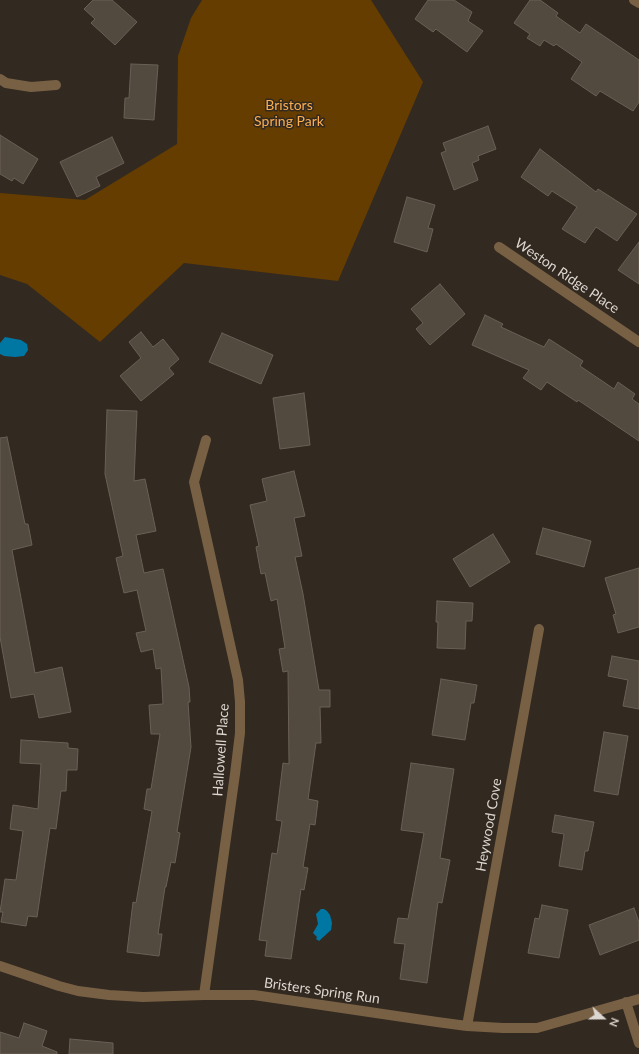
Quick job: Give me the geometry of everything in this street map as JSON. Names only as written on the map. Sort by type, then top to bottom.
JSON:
[{"type":"street","points":[[634,0],[639,3]]},
{"type":"street","points":[[0,79],[6,83],[31,87],[56,85]]},
{"type":"street","name":"Weston Ridge Place","points":[[499,247],[639,342]]},
{"type":"street","name":"Hallowell Place","points":[[204,995],[240,733],[238,680],[194,482],[206,440]]},
{"type":"street","name":"Heywood Cove","points":[[467,1026],[539,629]]},
{"type":"street","name":"Bristers Spring Run","points":[[0,966],[59,986],[78,991],[109,995],[143,997],[254,995],[467,1026],[537,1028],[639,998]]},
{"type":"street","points":[[626,1002],[639,1043]]},
{"type":"green space","name":"Bristors Spring Park","points":[[202,0],[371,0],[423,82],[338,281],[184,263],[100,342],[27,284],[0,275],[0,193],[85,200],[177,144],[178,56],[191,18]]},
{"type":"water","points":[[5,337],[21,340],[27,344],[28,350],[24,356],[15,357],[0,354],[0,343]]},
{"type":"water","points":[[321,909],[327,911],[330,915],[332,923],[331,930],[319,941],[313,933],[318,924],[316,914]]},
{"type":"building","points":[[93,0],[112,0],[137,22],[115,45],[91,23],[95,19],[84,9]]},
{"type":"building","points":[[428,0],[454,0],[472,12],[468,21],[483,31],[467,52],[436,29],[433,32],[415,19]]},
{"type":"building","points":[[530,0],[540,0],[558,13],[556,16],[580,33],[586,24],[639,60],[639,102],[633,111],[600,91],[596,96],[571,79],[582,62],[556,44],[554,46],[544,40],[540,46],[527,38],[530,34],[514,23]]},
{"type":"building","points":[[131,64],[158,65],[154,120],[124,118],[125,98],[129,98]]},
{"type":"building","points":[[488,126],[496,149],[478,156],[479,160],[472,163],[478,180],[454,190],[441,153],[446,151],[443,143]]},
{"type":"building","points":[[0,135],[38,159],[23,184],[14,178],[12,181],[0,174]]},
{"type":"building","points":[[112,137],[124,163],[96,177],[100,186],[77,197],[60,162]]},
{"type":"building","points":[[540,149],[596,192],[598,189],[637,214],[617,241],[596,227],[585,243],[562,229],[577,207],[552,191],[548,196],[521,177]]},
{"type":"building","points":[[407,197],[435,205],[428,228],[433,229],[427,252],[394,242]]},
{"type":"building","points":[[639,242],[639,284],[618,270]]},
{"type":"building","points":[[440,284],[465,314],[430,345],[416,329],[423,323],[411,309]]},
{"type":"building","points":[[485,315],[503,324],[501,327],[544,347],[549,339],[583,361],[580,366],[614,389],[618,382],[635,394],[632,399],[639,404],[639,441],[578,400],[577,402],[547,382],[541,390],[523,378],[529,370],[472,345]]},
{"type":"building","points":[[141,332],[153,347],[163,339],[179,359],[169,368],[174,374],[141,401],[120,376],[141,358],[129,342]]},
{"type":"building","points":[[222,333],[273,355],[261,384],[209,362]]},
{"type":"building","points":[[304,393],[310,445],[280,449],[273,398]]},
{"type":"building","points":[[107,410],[137,411],[134,481],[145,479],[156,531],[136,535],[144,573],[163,569],[189,687],[190,702],[188,702],[191,747],[177,832],[180,833],[175,863],[171,862],[165,887],[158,934],[162,934],[159,956],[127,952],[133,902],[136,903],[152,811],[144,809],[147,789],[151,789],[160,734],[151,734],[149,705],[163,704],[161,668],[156,669],[153,649],[141,652],[136,633],[146,631],[137,590],[124,593],[116,558],[123,556],[105,474]]},
{"type":"building","points":[[7,437],[25,524],[28,524],[32,545],[12,550],[35,673],[62,667],[71,712],[39,718],[34,694],[11,698],[0,637],[0,438]]},
{"type":"building","points":[[294,471],[305,516],[294,518],[302,556],[295,557],[303,594],[319,690],[330,690],[330,707],[320,707],[321,743],[316,743],[308,799],[318,801],[315,825],[310,824],[303,867],[308,868],[304,890],[301,889],[291,959],[265,956],[267,941],[259,940],[272,853],[277,854],[282,821],[276,820],[283,763],[289,764],[288,671],[283,672],[279,649],[285,648],[277,599],[271,601],[265,573],[261,574],[256,547],[259,546],[250,505],[267,501],[262,479]]},
{"type":"building","points":[[543,528],[591,541],[584,567],[536,554]]},
{"type":"building","points":[[493,534],[510,562],[470,587],[453,559]]},
{"type":"building","points":[[639,568],[639,627],[618,633],[613,615],[616,614],[605,578]]},
{"type":"building","points":[[437,601],[473,603],[472,621],[466,621],[465,649],[437,648]]},
{"type":"building","points":[[612,656],[639,661],[639,709],[623,706],[628,680],[608,676]]},
{"type":"building","points":[[441,679],[477,685],[474,703],[471,703],[465,740],[432,735]]},
{"type":"building","points":[[604,732],[628,736],[618,795],[594,791]]},
{"type":"building","points":[[21,740],[68,743],[68,748],[78,749],[77,770],[67,770],[66,791],[61,791],[56,829],[50,828],[37,917],[28,916],[26,926],[1,922],[3,912],[0,912],[5,879],[16,880],[23,831],[10,829],[13,805],[38,809],[41,764],[20,763]]},
{"type":"building","points":[[411,763],[454,769],[440,858],[450,860],[442,903],[438,902],[427,983],[400,979],[405,944],[394,943],[398,918],[408,919],[424,833],[401,830]]},
{"type":"building","points":[[555,815],[594,822],[588,851],[585,851],[582,870],[559,866],[564,834],[552,832]]},
{"type":"building","points":[[542,905],[568,910],[559,958],[528,953],[535,918],[539,919]]},
{"type":"building","points":[[634,908],[639,922],[639,940],[600,955],[589,925]]},
{"type":"building","points":[[24,1023],[47,1031],[42,1046],[57,1052],[57,1054],[0,1054],[0,1032],[19,1038]]},
{"type":"building","points":[[70,1039],[113,1043],[113,1054],[69,1054]]}]
